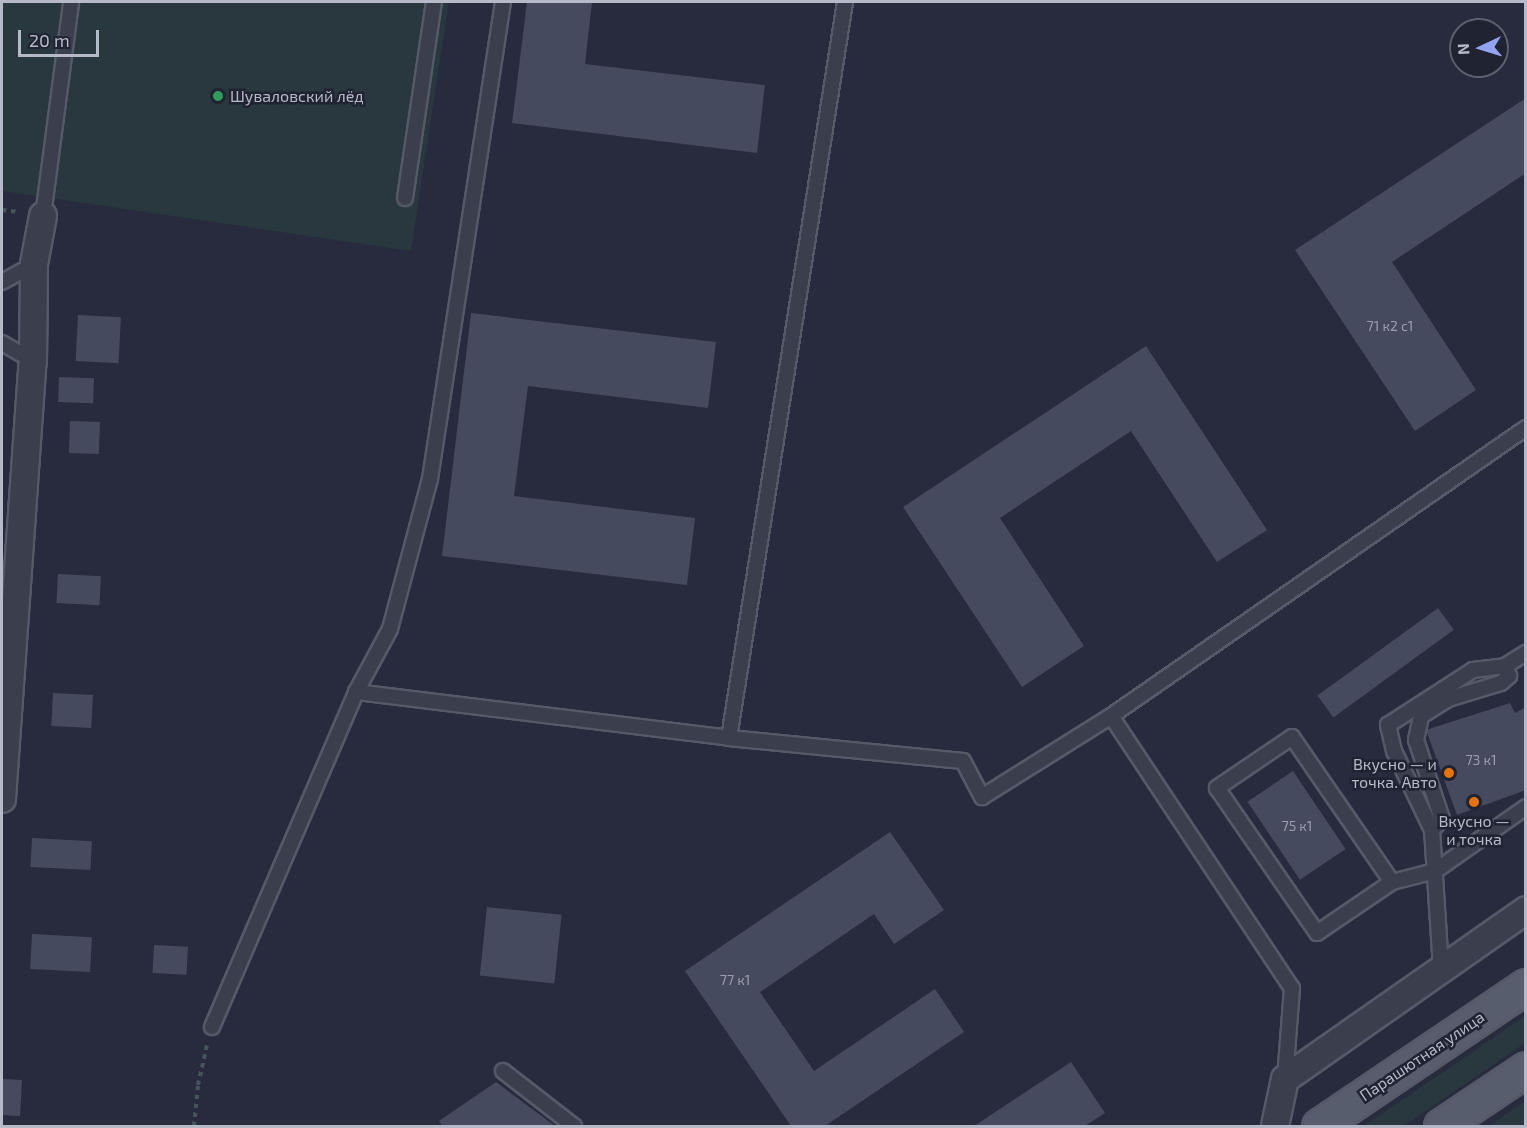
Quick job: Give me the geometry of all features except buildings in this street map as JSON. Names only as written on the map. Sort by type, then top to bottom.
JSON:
[{"type":"main road","name":"Парашютная улица","points":[[1319,1126],[1526,986]]},
{"type":"main road","points":[[1441,1126],[1526,1069]]},
{"type":"street","points":[[2,799],[33,361],[34,264],[43,216]]},
{"type":"street","points":[[1275,1126],[1285,1079],[1526,910]]},
{"type":"lane","points":[[43,216],[71,2]]},
{"type":"lane","points":[[405,198],[434,2]]},
{"type":"lane","points":[[212,1027],[356,693],[390,629],[430,478],[503,2]]},
{"type":"lane","points":[[729,738],[845,2]]},
{"type":"lane","points":[[2,282],[34,264]]},
{"type":"lane","points":[[2,343],[33,361]]},
{"type":"lane","points":[[356,693],[729,738],[963,760],[982,797],[1111,716],[1526,428]]},
{"type":"lane","points":[[1441,969],[1432,830],[1395,751],[1388,725],[1473,670],[1505,666],[1526,653]]},
{"type":"lane","points":[[1432,830],[1442,819],[1416,740],[1421,716],[1448,699],[1501,683],[1509,676],[1505,666]]},
{"type":"lane","points":[[1111,716],[1292,988],[1285,1079]]},
{"type":"lane","points":[[1392,882],[1292,737],[1217,788],[1317,933],[1392,882],[1435,871],[1526,807]]},
{"type":"lane","points":[[503,1071],[574,1126]]},
{"type":"path","points":[[194,1126],[198,1085],[212,1027]]},
{"type":"shaded area","name":"Шуваловский лёд","points":[[2,2],[449,2],[411,251],[2,191]]},
{"type":"shaded area","points":[[1525,1016],[1525,1043],[1404,1126],[1364,1126]]},
{"type":"shaded area","points":[[1525,1101],[1525,1126],[1489,1126]]},
{"type":"place","name":"Шуваловский лёд","points":[[218,96]]},
{"type":"place","name":"Вкусно — и точка. Авто","points":[[1449,773]]},
{"type":"place","name":"Вкусно — и точка","points":[[1474,802]]}]
